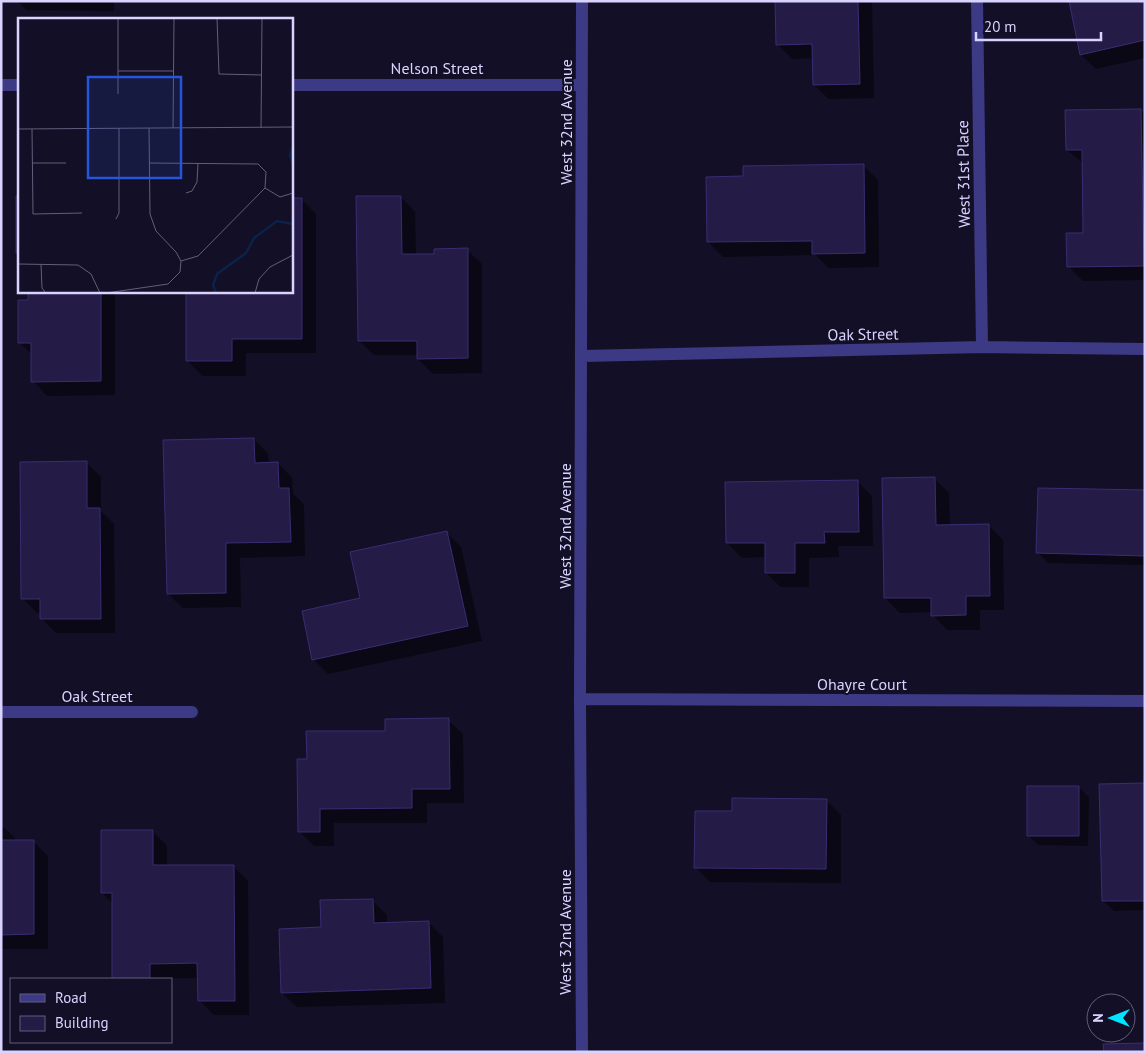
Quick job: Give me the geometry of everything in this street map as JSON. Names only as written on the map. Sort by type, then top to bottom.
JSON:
[{"type":"street","name":"West 32nd Avenue","points":[[582,1],[580,699],[582,1052]]},
{"type":"street","name":"West 31st Place","points":[[976,1],[982,347]]},
{"type":"street","points":[[1,85],[18,85]]},
{"type":"street","name":"Nelson Street","points":[[292,85],[582,85]]},
{"type":"street","name":"Oak Street","points":[[582,356],[982,347],[1145,348]]},
{"type":"street","name":"Ohayre Court","points":[[580,699],[1145,701]]},
{"type":"street","name":"Oak Street","points":[[1,712],[192,712]]},
{"type":"building","points":[[775,1],[858,1],[860,84],[813,85],[812,44],[776,45]]},
{"type":"building","points":[[1069,1],[1145,1],[1145,40],[1080,55]]},
{"type":"building","points":[[1141,109],[1144,266],[1067,267],[1066,233],[1083,233],[1082,150],[1066,150],[1065,110]]},
{"type":"building","points":[[864,164],[865,253],[812,254],[812,241],[707,242],[706,177],[743,176],[743,166]]},
{"type":"building","points":[[16,196],[18,196],[18,253],[16,253]]},
{"type":"building","points":[[356,196],[401,196],[402,254],[434,254],[434,249],[468,248],[468,358],[417,359],[417,341],[358,341]]},
{"type":"building","points":[[292,198],[302,198],[302,339],[232,339],[232,361],[186,361],[186,292],[292,292]]},
{"type":"building","points":[[28,292],[101,292],[101,381],[31,382],[31,343],[18,343],[18,300],[28,300]]},
{"type":"building","points":[[254,438],[255,463],[278,462],[279,488],[289,488],[291,542],[226,543],[226,593],[167,594],[163,440]]},
{"type":"building","points":[[87,461],[87,508],[100,508],[101,619],[40,619],[40,599],[21,599],[20,462]]},
{"type":"building","points":[[935,477],[936,525],[989,524],[990,596],[966,596],[966,615],[931,616],[931,598],[884,598],[882,478]]},
{"type":"building","points":[[858,480],[859,532],[824,532],[825,543],[795,543],[795,573],[765,573],[765,543],[726,543],[725,482]]},
{"type":"building","points":[[1038,488],[1145,490],[1145,556],[1036,553]]},
{"type":"building","points":[[447,531],[468,626],[312,660],[302,611],[360,598],[350,552]]},
{"type":"building","points":[[449,718],[450,789],[412,789],[412,808],[320,809],[320,832],[298,832],[297,759],[307,759],[306,731],[385,731],[385,719]]},
{"type":"building","points":[[1145,783],[1145,901],[1102,901],[1099,784]]},
{"type":"building","points":[[1027,786],[1079,786],[1079,836],[1027,836]]},
{"type":"building","points":[[732,798],[827,799],[826,869],[694,868],[695,811],[732,811]]},
{"type":"building","points":[[101,830],[153,830],[153,865],[234,865],[235,1001],[198,1001],[197,963],[150,964],[150,978],[112,978],[112,893],[101,893]]},
{"type":"building","points":[[1,840],[34,840],[34,934],[1,935]]},
{"type":"building","points":[[373,899],[374,923],[429,921],[431,988],[281,993],[279,929],[321,927],[320,900]]},
{"type":"building","points":[[1145,1043],[1145,1052],[1104,1052],[1103,1044]]}]
